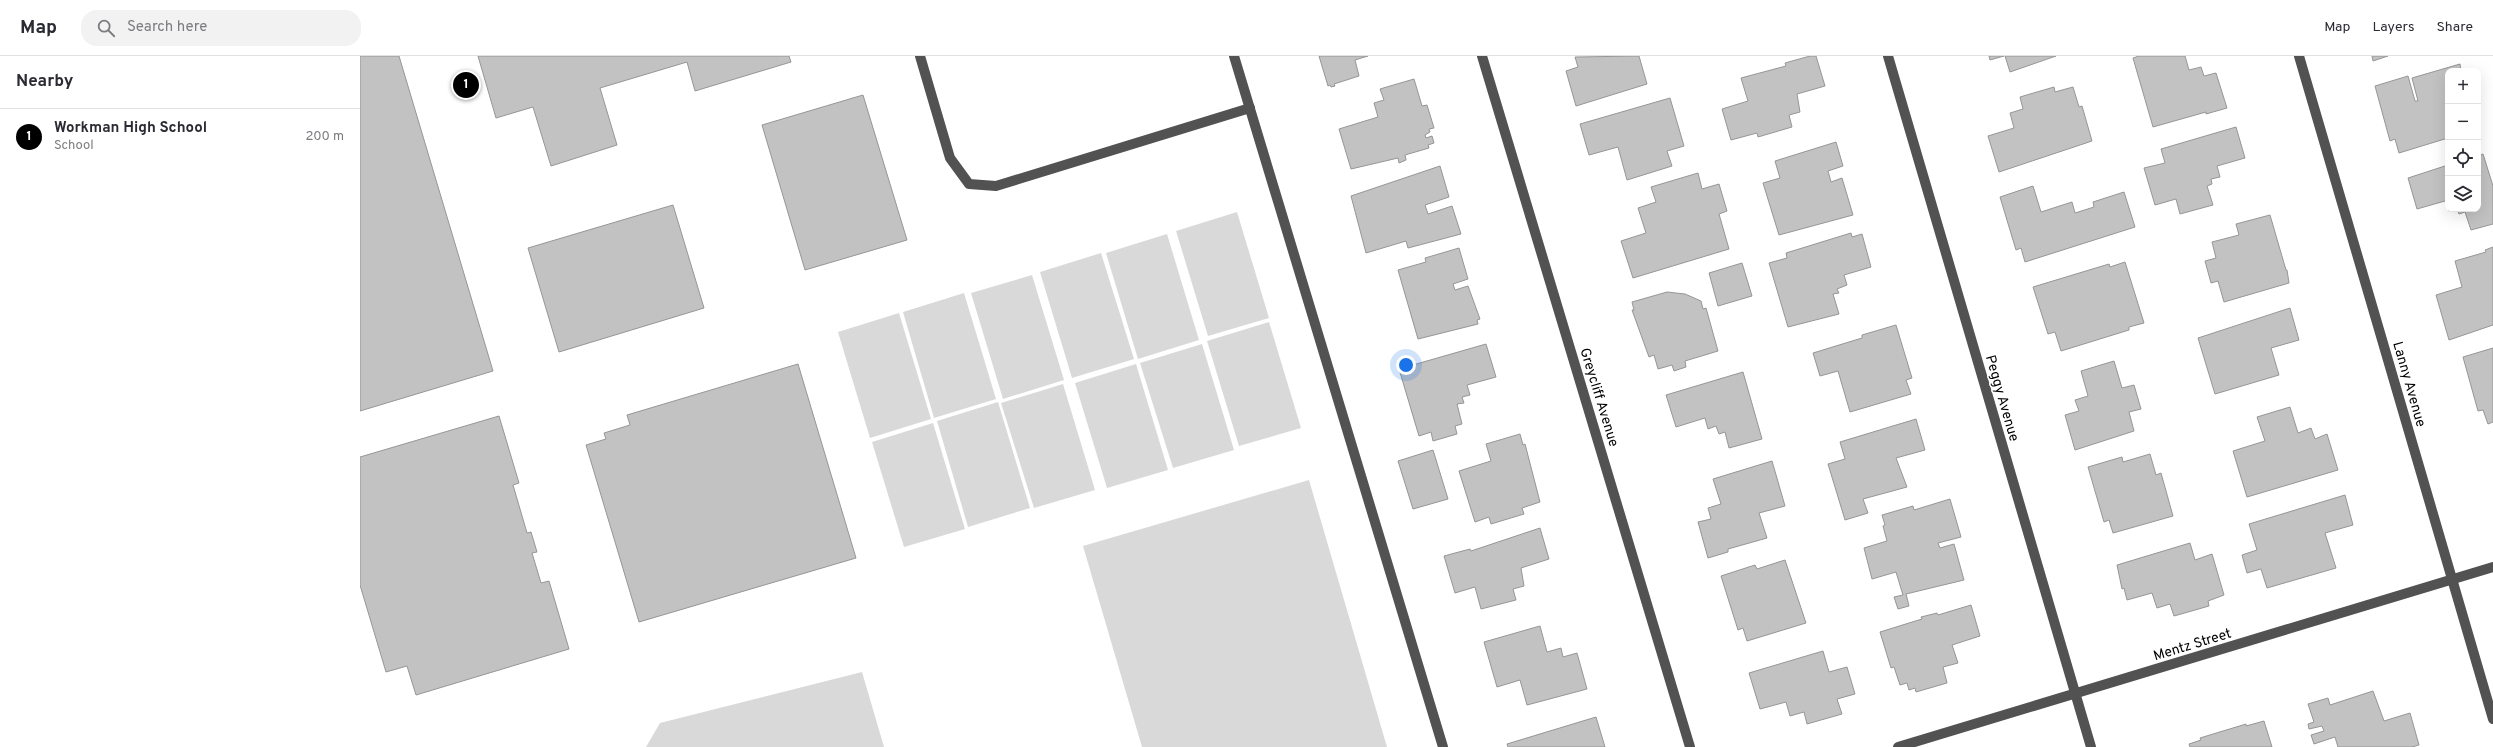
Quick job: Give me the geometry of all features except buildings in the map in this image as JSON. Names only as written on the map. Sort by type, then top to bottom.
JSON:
[{"type":"street","points":[[920,56],[950,158],[968,184],[996,186],[1250,108]]},
{"type":"street","points":[[1234,56],[1443,747]]},
{"type":"street","name":"Greycliff Avenue","points":[[1482,56],[1690,747]]},
{"type":"street","name":"Peggy Avenue","points":[[1888,56],[2091,747]]},
{"type":"street","name":"Lanny Avenue","points":[[2299,56],[2493,719]]},
{"type":"street","name":"Mentz Street","points":[[1898,747],[2075,695],[2452,578],[2493,567]]},
{"type":"shaded area","points":[[1237,212],[1269,318],[1208,336],[1176,231]]},
{"type":"shaded area","points":[[1167,234],[1199,340],[1138,359],[1106,253]]},
{"type":"shaded area","points":[[1101,253],[1134,359],[1072,378],[1040,272]]},
{"type":"shaded area","points":[[1032,275],[1064,380],[1003,399],[971,293]]},
{"type":"shaded area","points":[[964,293],[996,399],[934,418],[903,312]]},
{"type":"shaded area","points":[[899,313],[931,419],[870,438],[838,332]]},
{"type":"shaded area","points":[[1269,322],[1301,428],[1239,446],[1207,341]]},
{"type":"shaded area","points":[[1202,344],[1234,450],[1173,468],[1140,363]]},
{"type":"shaded area","points":[[1136,364],[1168,470],[1107,488],[1075,383]]},
{"type":"shaded area","points":[[1063,384],[1095,490],[1034,508],[1001,403]]},
{"type":"shaded area","points":[[998,402],[1030,508],[968,527],[937,421]]},
{"type":"shaded area","points":[[933,423],[965,529],[904,547],[872,442]]},
{"type":"shaded area","points":[[1309,480],[1387,747],[1142,747],[1083,546]]},
{"type":"shaded area","points":[[862,672],[884,747],[646,747],[660,723]]},
{"type":"place","name":"Workman High School","points":[[466,85]]}]
